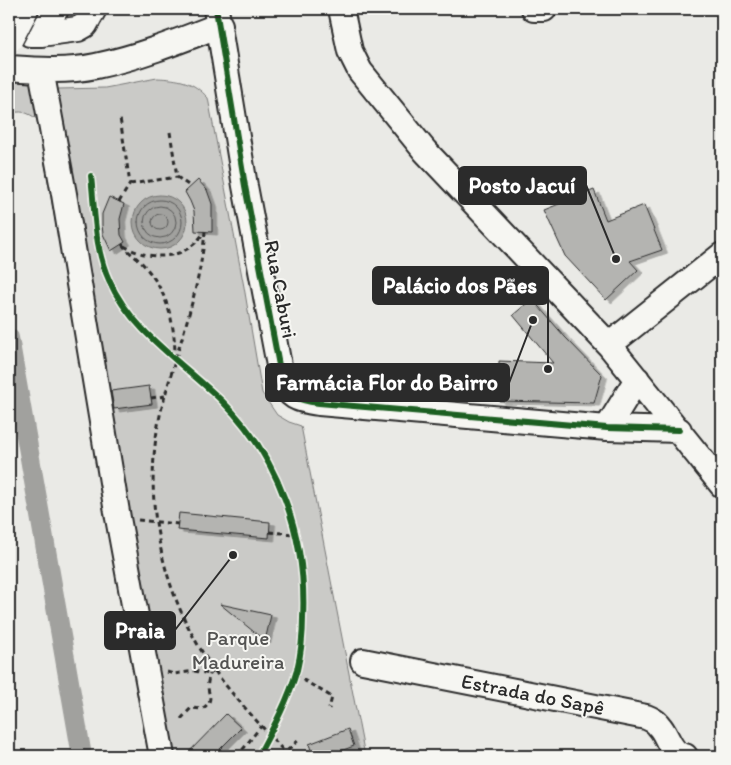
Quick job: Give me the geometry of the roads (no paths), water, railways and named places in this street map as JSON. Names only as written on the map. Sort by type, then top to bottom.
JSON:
[{"type":"main road","points":[[9,38],[24,9]]},
{"type":"street","points":[[41,34],[56,9]]},
{"type":"street","points":[[9,30],[27,34],[41,34],[78,29],[85,25],[94,9]]},
{"type":"street","points":[[342,9],[350,51],[360,71],[425,150],[609,344],[722,485]]},
{"type":"street","points":[[534,9],[544,9]]},
{"type":"street","points":[[9,68],[41,70],[95,67],[143,54],[218,17]]},
{"type":"street","name":"Rua Caburi","points":[[218,17],[246,186],[281,376],[285,388],[296,398],[319,403],[607,428],[679,430]]},
{"type":"street","points":[[41,70],[64,194],[118,518],[162,756]]},
{"type":"street","points":[[609,344],[722,255]]},
{"type":"street","points":[[607,428],[637,379]]},
{"type":"street","name":"Estrada do Sapê","points":[[363,661],[646,717],[660,726],[674,752],[680,756],[685,756]]},
{"type":"water","points":[[155,195],[165,195],[179,203],[185,212],[187,222],[185,232],[179,241],[165,249],[155,249],[145,244],[138,237],[133,227],[133,217],[138,207],[145,200]]},
{"type":"waterway","points":[[9,338],[82,756]]},
{"type":"place","name":"Posto Jacuí","points":[[616,259]]},
{"type":"place","name":"Farmácia Flor do Bairro","points":[[533,320]]},
{"type":"place","name":"Palácio dos Pães","points":[[548,369]]},
{"type":"place","name":"Praia","points":[[233,555]]},
{"type":"park label","name":"Parque Madureira","points":[[238,649]]}]
